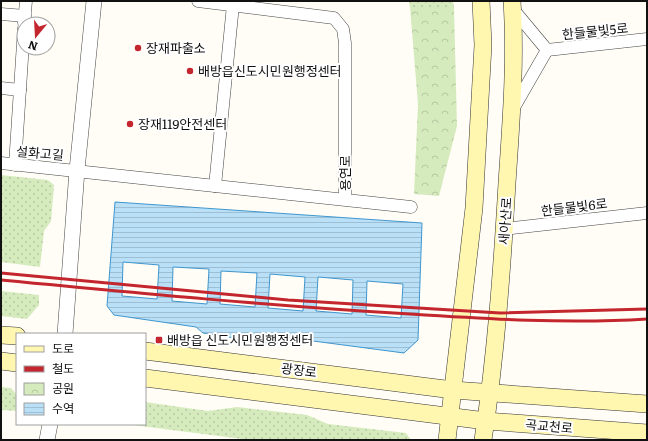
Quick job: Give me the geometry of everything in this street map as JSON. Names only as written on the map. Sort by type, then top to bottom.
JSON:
[{"type":"main road","points":[[447,440],[474,208],[483,45],[481,1]]},
{"type":"main road","name":"새아산로","points":[[482,440],[490,393],[504,229],[512,111],[512,4]]},
{"type":"main road","points":[[1,335],[16,336]]},
{"type":"main road","name":"광장로","points":[[146,351],[453,390]]},
{"type":"main road","points":[[1,361],[16,363]]},
{"type":"main road","name":"광장로","points":[[146,378],[450,416]]},
{"type":"main road","points":[[453,390],[647,404]]},
{"type":"main road","name":"곡교천로","points":[[450,416],[486,421],[647,433]]},
{"type":"street","points":[[25,16],[26,1]]},
{"type":"street","points":[[65,333],[77,170],[94,1]]},
{"type":"street","name":"용연로","points":[[77,170],[346,199],[345,43],[343,29],[334,18],[198,1]]},
{"type":"street","points":[[512,4],[547,50],[512,111]]},
{"type":"street","points":[[215,186],[233,5]]},
{"type":"street","points":[[1,14],[16,20]]},
{"type":"street","name":"한들물빛5로","points":[[547,50],[647,39]]},
{"type":"street","points":[[15,165],[22,56]]},
{"type":"street","points":[[1,88],[20,90]]},
{"type":"street","name":"설화고길","points":[[1,163],[77,170]]},
{"type":"street","points":[[346,199],[411,207]]},
{"type":"street","name":"한들물빛6로","points":[[504,229],[647,212]]},
{"type":"street","points":[[47,440],[50,425]]},
{"type":"green space","points":[[409,1],[453,1],[454,7],[410,7]]},
{"type":"green space","points":[[410,7],[454,7],[457,126],[439,196],[414,194],[418,104]]},
{"type":"green space","points":[[1,175],[48,180],[54,185],[51,221],[44,231],[40,267],[1,262]]},
{"type":"green space","points":[[1,291],[39,295],[39,305],[27,319],[1,316]]},
{"type":"green space","points":[[1,387],[11,388],[16,394],[16,411],[1,410]]},
{"type":"green space","points":[[146,402],[208,411],[237,407],[307,415],[328,424],[406,433],[411,440],[250,440],[133,425],[146,425]]},
{"type":"water","points":[[115,202],[422,223],[418,340],[404,353],[298,339],[273,344],[203,333],[196,327],[114,315],[107,306]],"holes":[[[123,262],[159,265],[157,299],[122,296]],[[173,267],[209,269],[207,304],[172,301]],[[221,271],[257,273],[255,307],[220,304]],[[270,274],[305,277],[303,311],[268,308]],[[318,277],[353,280],[352,314],[316,311]],[[367,281],[403,284],[401,318],[366,315]]]},
{"type":"railway","points":[[1,273],[288,300],[500,313],[647,309]]},
{"type":"railway","points":[[1,280],[256,303],[439,316],[558,321],[647,319]]},
{"type":"place","name":"장재파출소","points":[[138,48]]},
{"type":"place","name":"배방읍신도시민원행정센터","points":[[190,71]]},
{"type":"place","name":"장재119안전센터","points":[[130,124]]},
{"type":"place","name":"배방읍 신도시민원행정센터","points":[[159,340]]}]
